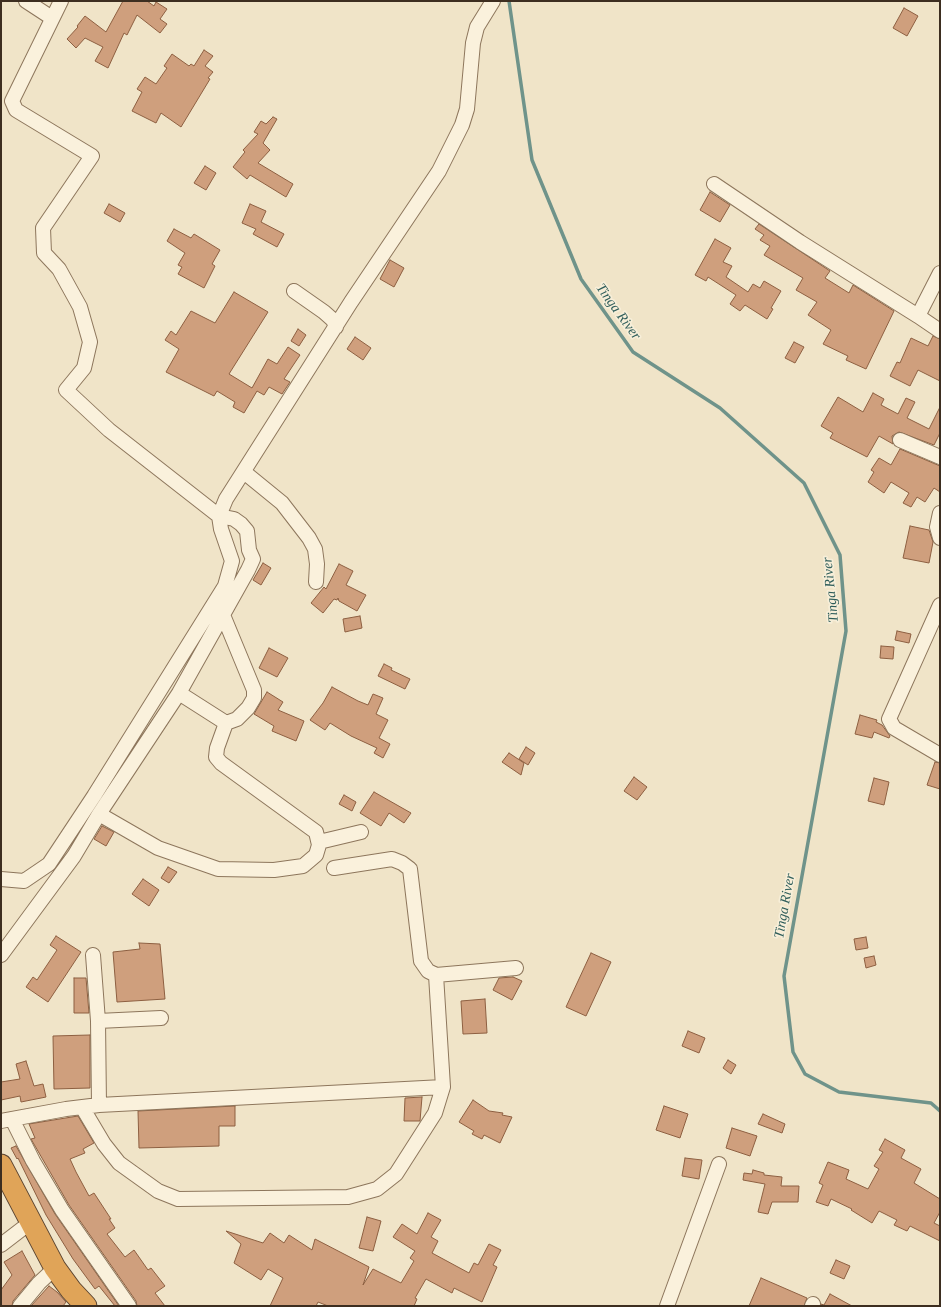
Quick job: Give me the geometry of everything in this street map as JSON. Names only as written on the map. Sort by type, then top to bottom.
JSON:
[{"type":"highway","points":[[1,1165],[55,1268],[71,1290],[86,1306]]},
{"type":"street","points":[[26,1],[52,18]]},
{"type":"street","points":[[1,955],[74,856],[99,814],[179,693],[253,559],[249,550],[247,531],[234,519],[219,516],[109,430],[66,390],[84,368],[90,342],[80,307],[59,269],[44,254],[42,228],[92,156],[16,110],[12,101],[61,1]]},
{"type":"street","points":[[1,879],[24,881],[49,864],[94,796],[225,586],[232,561],[221,529],[219,516],[226,499],[336,327],[439,171],[462,125],[470,90],[474,43],[478,27],[493,1]]},
{"type":"street","points":[[714,184],[800,242],[940,331]]},
{"type":"street","points":[[918,316],[940,273]]},
{"type":"street","points":[[294,291],[324,312],[333,320],[336,327]]},
{"type":"street","points":[[900,440],[940,457]]},
{"type":"street","points":[[244,472],[282,503],[309,538],[315,549],[317,564],[316,582]]},
{"type":"street","points":[[940,513],[937,527],[940,538]]},
{"type":"street","points":[[940,605],[937,623],[889,719],[894,728],[940,755]]},
{"type":"street","points":[[223,615],[254,690],[254,698],[248,708],[238,719],[226,723]]},
{"type":"street","points":[[179,693],[226,723]]},
{"type":"street","points":[[99,814],[158,848],[218,869],[274,870],[303,866],[316,855],[319,842],[316,832],[221,763],[216,757],[217,748],[226,723]]},
{"type":"street","points":[[319,842],[361,832]]},
{"type":"street","points":[[334,868],[392,859],[402,863],[410,869],[421,961],[428,971],[436,975],[516,968]]},
{"type":"street","points":[[93,955],[98,1021],[99,1105]]},
{"type":"street","points":[[82,1107],[104,1144],[119,1163],[158,1191],[178,1200],[348,1197],[377,1189],[396,1174],[435,1112],[443,1087],[436,975]]},
{"type":"street","points":[[98,1021],[161,1018]]},
{"type":"street","points":[[129,1306],[62,1210],[33,1161],[6,1120],[99,1105],[443,1087]]},
{"type":"street","points":[[667,1306],[720,1164]]},
{"type":"street","points":[[1,1244],[31,1222]]},
{"type":"street","points":[[20,1306],[39,1283],[55,1268]]},
{"type":"building","points":[[123,1],[147,1],[154,6],[156,2],[167,9],[160,19],[167,24],[160,33],[137,15],[127,35],[124,33],[108,68],[95,61],[103,47],[85,38],[76,48],[67,39],[78,27],[77,26],[85,16],[106,32]]},
{"type":"building","points":[[904,8],[918,16],[907,36],[893,28]]},
{"type":"building","points":[[204,50],[213,56],[205,66],[213,72],[208,78],[210,79],[181,127],[161,113],[156,123],[132,111],[142,92],[137,89],[145,77],[156,84],[167,68],[164,66],[172,54],[189,66],[191,64],[194,66]]},
{"type":"building","points":[[273,117],[277,119],[263,143],[270,150],[258,163],[293,184],[286,197],[250,175],[247,179],[233,167],[245,152],[243,150],[258,134],[254,132],[261,121],[266,124]]},
{"type":"building","points":[[205,166],[216,173],[206,190],[194,183]]},
{"type":"building","points":[[710,192],[730,205],[720,222],[700,210]]},
{"type":"building","points":[[109,204],[125,213],[120,222],[104,213]]},
{"type":"building","points":[[250,204],[266,211],[261,222],[284,234],[277,247],[253,234],[256,229],[242,223]]},
{"type":"building","points":[[759,224],[830,271],[825,278],[849,293],[853,285],[894,311],[866,369],[846,360],[848,356],[823,344],[831,330],[808,315],[817,302],[796,290],[803,278],[764,255],[770,246],[760,240],[764,235],[755,229]]},
{"type":"building","points":[[174,229],[191,238],[194,234],[220,250],[212,264],[215,266],[204,288],[178,274],[182,267],[178,265],[185,253],[167,241]]},
{"type":"building","points":[[715,239],[731,248],[723,262],[732,266],[726,277],[748,292],[753,284],[760,288],[764,281],[781,291],[771,308],[773,309],[767,319],[745,305],[740,311],[730,304],[736,295],[708,277],[706,281],[695,275]]},
{"type":"building","points":[[390,260],[404,268],[394,287],[380,279]]},
{"type":"building","points":[[234,292],[268,312],[229,374],[252,388],[268,359],[277,364],[288,347],[300,355],[284,379],[290,382],[282,394],[269,387],[264,395],[257,391],[244,413],[233,407],[235,402],[217,391],[214,396],[166,372],[179,349],[165,340],[171,331],[176,335],[191,311],[215,323]]},
{"type":"building","points":[[298,329],[306,335],[299,346],[291,341]]},
{"type":"building","points":[[933,336],[940,339],[940,381],[918,370],[910,386],[890,376],[897,362],[900,363],[911,338],[928,346]]},
{"type":"building","points":[[355,337],[371,348],[363,360],[347,349]]},
{"type":"building","points":[[794,342],[804,347],[795,363],[785,358]]},
{"type":"building","points":[[873,393],[884,399],[881,405],[898,414],[906,398],[915,402],[907,418],[929,429],[940,407],[940,433],[934,445],[899,432],[892,436],[893,444],[879,436],[867,457],[830,438],[833,433],[821,426],[838,397],[863,412]]},
{"type":"building","points":[[900,449],[940,466],[940,492],[934,488],[925,502],[917,497],[911,507],[903,503],[909,493],[891,482],[884,493],[868,482],[874,472],[871,470],[879,458],[891,465]]},
{"type":"building","points":[[910,526],[929,530],[933,542],[929,563],[903,558]]},
{"type":"building","points":[[263,563],[271,568],[261,585],[253,580]]},
{"type":"building","points":[[339,564],[353,571],[346,585],[366,595],[357,611],[339,601],[338,598],[337,600],[334,599],[323,613],[311,603],[324,587],[326,589]]},
{"type":"building","points":[[360,616],[362,628],[345,632],[343,619]]},
{"type":"building","points":[[897,631],[911,634],[909,643],[895,640]]},
{"type":"building","points":[[881,646],[894,647],[893,659],[880,658]]},
{"type":"building","points":[[269,648],[288,658],[277,677],[259,668]]},
{"type":"building","points":[[384,664],[392,668],[391,670],[410,679],[405,689],[378,676]]},
{"type":"building","points":[[332,687],[368,705],[373,694],[383,698],[376,714],[388,720],[379,738],[390,744],[383,758],[374,753],[377,748],[351,736],[330,723],[325,730],[310,720],[323,703]]},
{"type":"building","points":[[267,692],[283,702],[278,710],[304,721],[296,741],[272,731],[274,726],[254,714]]},
{"type":"building","points":[[860,715],[877,720],[876,722],[882,725],[890,736],[889,738],[874,732],[872,738],[855,734]]},
{"type":"building","points":[[526,747],[535,753],[528,765],[519,759]]},
{"type":"building","points":[[509,753],[524,763],[521,775],[502,762]]},
{"type":"building","points":[[935,762],[940,763],[940,789],[927,785]]},
{"type":"building","points":[[634,777],[647,787],[637,800],[624,791]]},
{"type":"building","points":[[874,778],[889,782],[884,805],[868,801]]},
{"type":"building","points":[[374,792],[411,813],[404,823],[389,813],[381,826],[360,813]]},
{"type":"building","points":[[344,795],[356,802],[352,811],[339,804]]},
{"type":"building","points":[[102,826],[114,832],[106,846],[94,839]]},
{"type":"building","points":[[168,867],[177,872],[169,883],[161,878]]},
{"type":"building","points":[[143,879],[159,890],[149,906],[132,894]]},
{"type":"building","points":[[56,936],[81,952],[48,1002],[26,987],[33,977],[37,980],[57,950],[50,945]]},
{"type":"building","points":[[866,937],[868,948],[856,950],[854,939]]},
{"type":"building","points":[[139,943],[160,944],[165,999],[117,1002],[113,952],[140,949]]},
{"type":"building","points":[[591,953],[611,962],[586,1016],[566,1007]]},
{"type":"building","points":[[874,956],[876,965],[866,968],[864,958]]},
{"type":"building","points":[[513,977],[522,981],[512,1000],[493,990],[499,978]]},
{"type":"building","points":[[74,978],[86,978],[89,1013],[74,1013]]},
{"type":"building","points":[[485,999],[487,1033],[463,1034],[461,1001]]},
{"type":"building","points":[[688,1031],[705,1038],[699,1053],[682,1046]]},
{"type":"building","points":[[90,1035],[90,1088],[54,1089],[53,1036]]},
{"type":"building","points":[[728,1060],[736,1065],[731,1074],[723,1068]]},
{"type":"building","points":[[26,1061],[34,1086],[43,1084],[46,1097],[21,1102],[20,1096],[1,1100],[1,1082],[20,1079],[16,1064]]},
{"type":"building","points":[[422,1097],[420,1121],[404,1121],[405,1098]]},
{"type":"building","points":[[473,1100],[489,1111],[503,1113],[502,1115],[512,1117],[500,1143],[484,1135],[482,1139],[472,1134],[474,1131],[459,1122]]},
{"type":"building","points":[[235,1106],[235,1126],[219,1126],[219,1146],[139,1148],[138,1111]]},
{"type":"building","points":[[664,1106],[688,1114],[680,1138],[656,1130]]},
{"type":"building","points":[[763,1114],[785,1124],[782,1133],[758,1124]]},
{"type":"building","points":[[78,1116],[94,1143],[83,1149],[85,1153],[70,1159],[89,1196],[94,1193],[111,1219],[109,1219],[115,1228],[107,1234],[125,1257],[134,1250],[148,1270],[151,1268],[165,1286],[155,1293],[165,1306],[137,1306],[136,1301],[69,1205],[31,1139],[35,1138],[29,1124]]},
{"type":"building","points":[[732,1128],[757,1136],[750,1156],[726,1148]]},
{"type":"building","points":[[885,1139],[905,1150],[901,1158],[921,1169],[914,1183],[940,1199],[940,1212],[934,1223],[940,1226],[940,1241],[910,1226],[907,1231],[894,1225],[897,1220],[879,1211],[872,1223],[851,1210],[852,1209],[831,1199],[828,1206],[816,1202],[823,1185],[819,1183],[828,1162],[849,1170],[846,1179],[868,1189],[879,1169],[874,1166],[883,1152],[879,1150]]},
{"type":"building","points":[[16,1146],[55,1214],[119,1306],[115,1306],[99,1286],[95,1289],[73,1259],[46,1215],[18,1158],[17,1159],[11,1148]]},
{"type":"building","points":[[685,1158],[702,1160],[699,1179],[682,1176]]},
{"type":"building","points":[[753,1170],[764,1173],[764,1175],[782,1177],[781,1186],[799,1186],[798,1202],[772,1202],[768,1214],[758,1212],[765,1184],[743,1180],[744,1173],[752,1174]]},
{"type":"building","points":[[428,1213],[441,1220],[431,1237],[438,1241],[432,1253],[469,1273],[474,1263],[478,1265],[489,1244],[501,1250],[493,1265],[497,1267],[482,1302],[454,1288],[452,1293],[426,1279],[415,1298],[417,1299],[414,1306],[328,1306],[318,1302],[316,1306],[270,1306],[283,1278],[268,1269],[261,1280],[234,1263],[241,1244],[226,1231],[263,1243],[270,1233],[284,1243],[289,1235],[312,1250],[315,1239],[369,1267],[363,1285],[373,1269],[401,1283],[414,1261],[410,1258],[415,1251],[393,1237],[402,1224],[417,1234]]},
{"type":"building","points":[[367,1217],[381,1221],[373,1251],[359,1248]]},
{"type":"building","points":[[22,1251],[35,1275],[13,1301],[12,1306],[1,1306],[1,1290],[12,1275],[4,1262]]},
{"type":"building","points":[[836,1260],[850,1266],[844,1279],[830,1273]]},
{"type":"building","points":[[761,1278],[807,1298],[804,1306],[749,1306]]},
{"type":"building","points":[[49,1286],[66,1302],[63,1306],[31,1306]]},
{"type":"building","points":[[830,1294],[852,1306],[821,1306],[821,1304],[824,1305]]},
{"type":"waterway","name":"Tinga River","points":[[509,1],[532,160],[581,279],[633,352],[720,408],[804,483],[840,555],[846,631],[784,976],[793,1052],[805,1074],[839,1092],[931,1103],[940,1111]]}]
